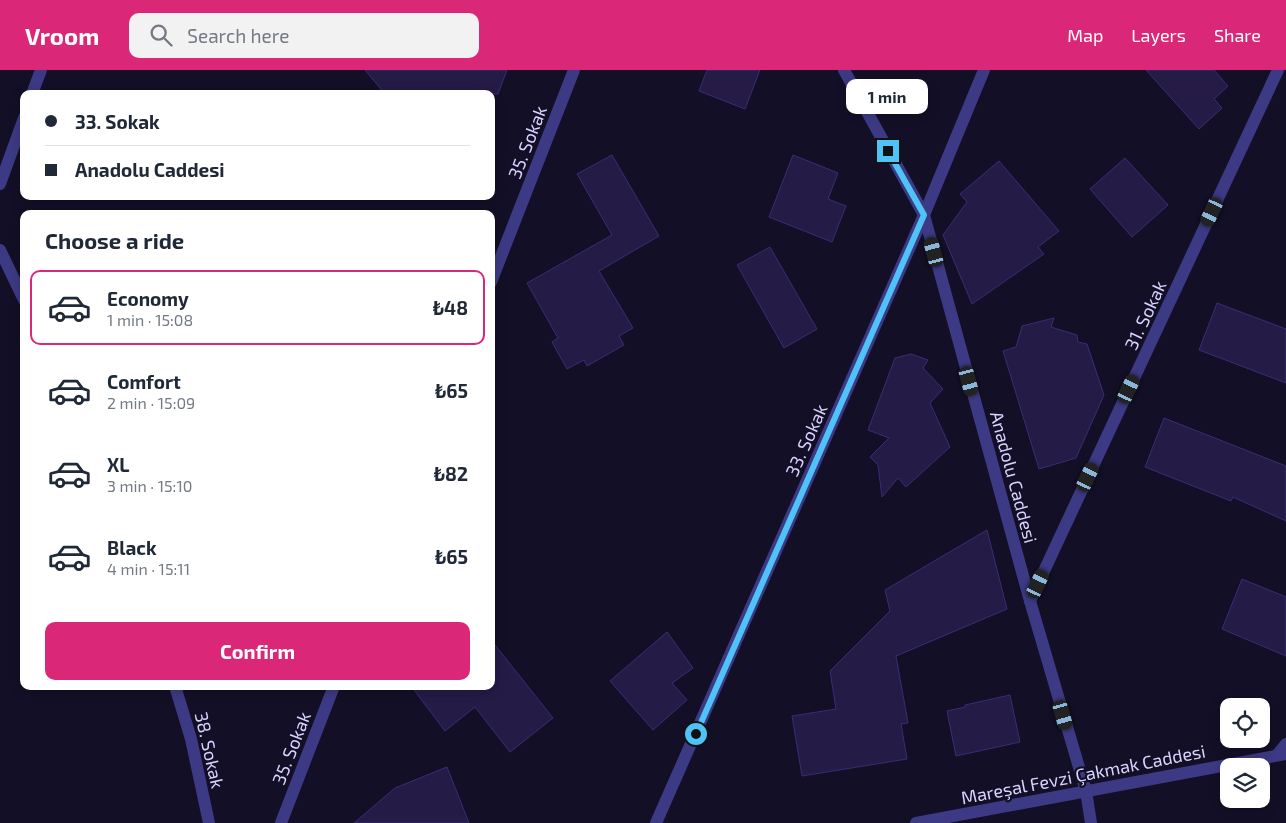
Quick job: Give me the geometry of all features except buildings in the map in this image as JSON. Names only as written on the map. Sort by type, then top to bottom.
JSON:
[{"type":"street","points":[[34,90],[41,70]]},
{"type":"street","name":"35. Sokak","points":[[495,272],[574,70]]},
{"type":"street","name":"Anadolu Caddesi","points":[[844,70],[924,215],[1030,601],[1086,791],[1091,823]]},
{"type":"street","name":"33. Sokak","points":[[656,823],[924,215],[984,70]]},
{"type":"street","name":"31. Sokak","points":[[1030,601],[1278,70]]},
{"type":"street","points":[[0,184],[20,129]]},
{"type":"street","points":[[0,250],[20,292]]},
{"type":"street","name":"38. Sokak","points":[[176,690],[190,739],[208,823]]},
{"type":"street","name":"35. Sokak","points":[[281,823],[332,690]]},
{"type":"street","points":[[1282,755],[1286,744]]},
{"type":"street","name":"Mareşal Fevzi Çakmak Caddesi","points":[[916,823],[1282,755]]},
{"type":"route","points":[[696,734],[924,215],[888,151]]}]
